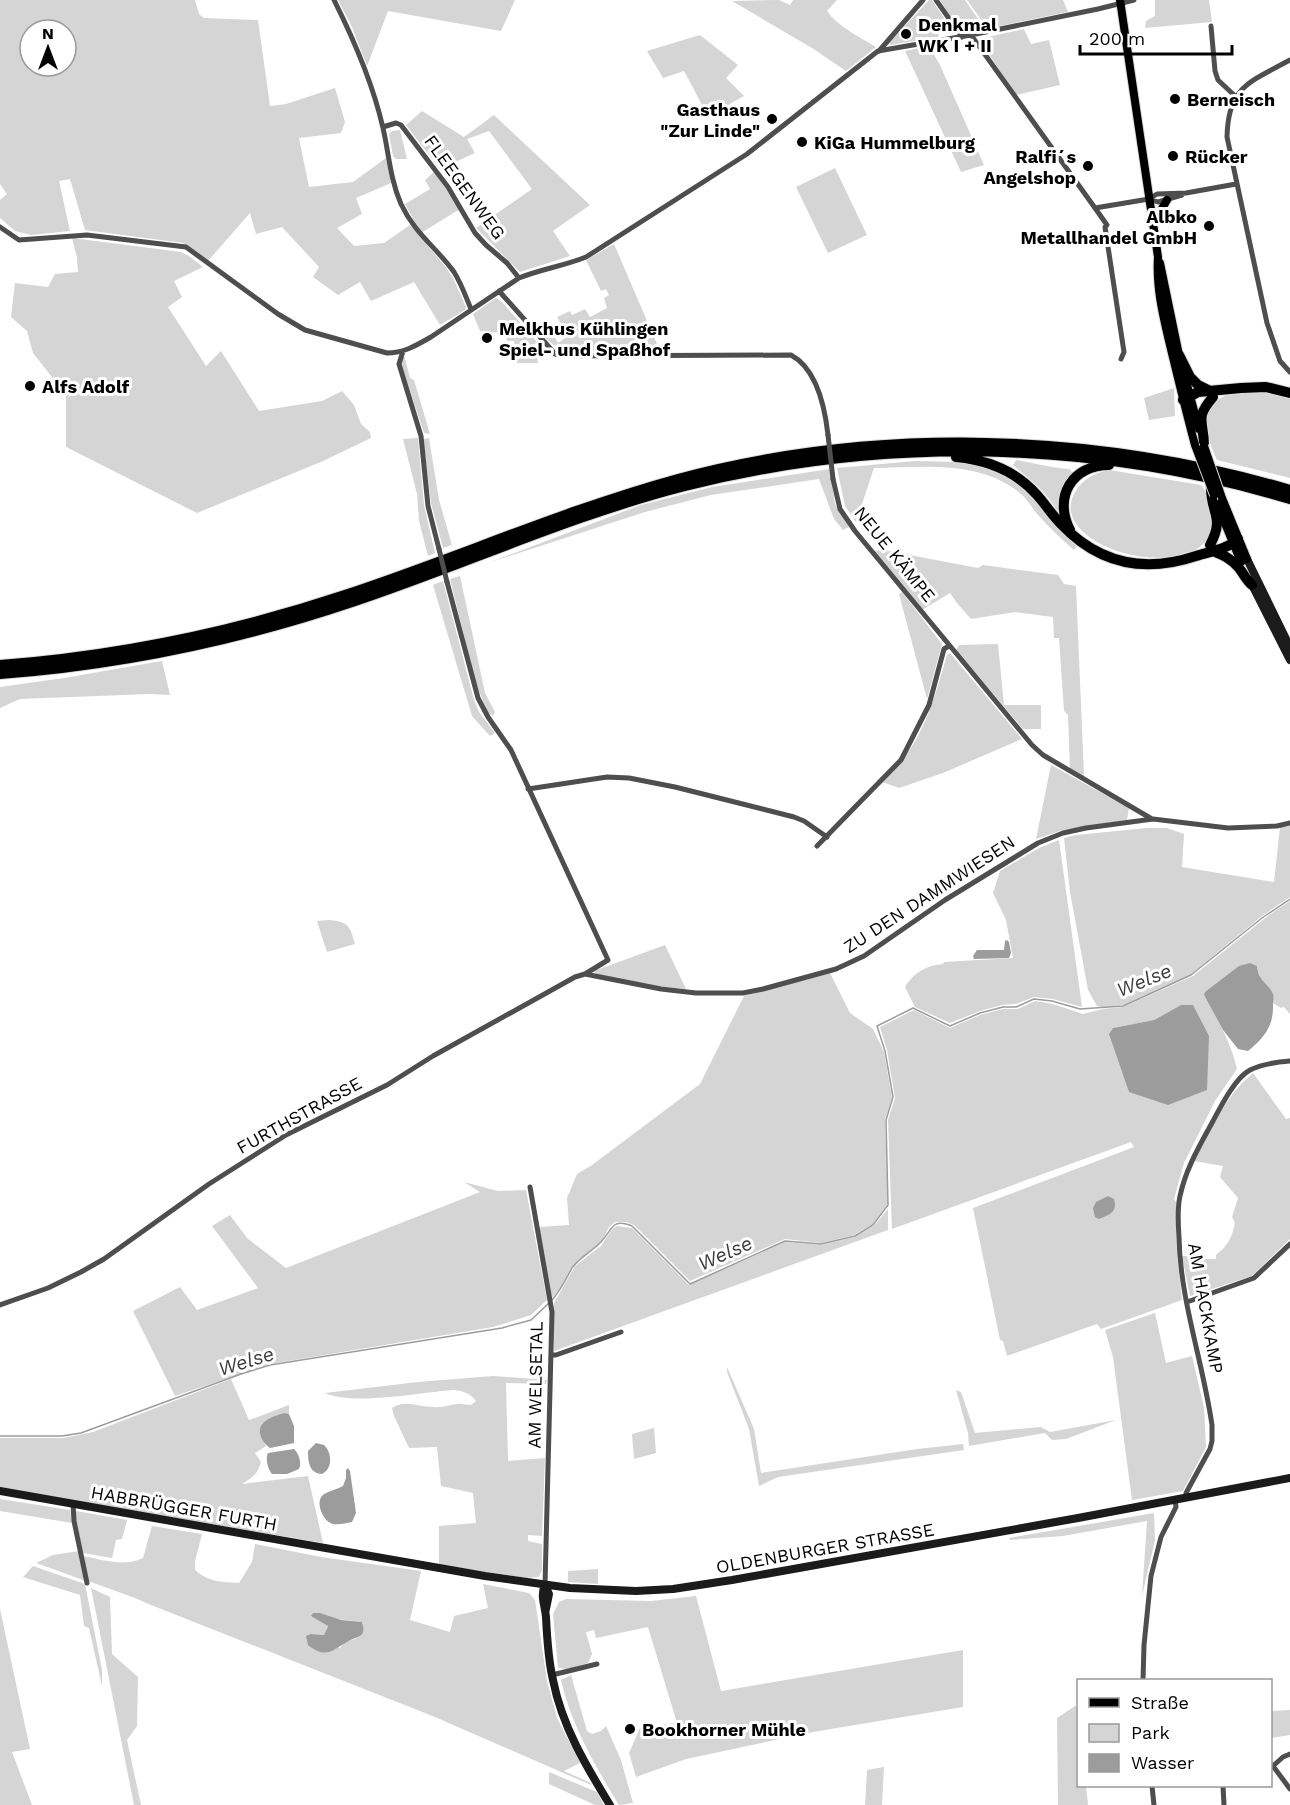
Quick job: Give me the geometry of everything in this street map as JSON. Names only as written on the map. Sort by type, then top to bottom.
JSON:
[{"type":"highway","points":[[1179,355],[1190,377],[1211,394]]},
{"type":"highway","points":[[1187,400],[1227,389],[1254,387],[1290,393]]},
{"type":"highway","points":[[1199,445],[1201,419],[1211,394]]},
{"type":"highway","points":[[0,665],[74,658],[144,646],[196,636],[297,611],[640,490],[693,476],[793,456],[915,444],[961,442],[1042,445],[1166,460],[1255,479],[1290,490]]},
{"type":"highway","points":[[0,674],[47,670],[145,655],[198,645],[300,619],[440,571],[567,523],[684,486],[770,468],[818,461],[873,455],[960,451],[1082,457],[1226,482],[1290,499]]},
{"type":"highway","points":[[935,452],[982,461],[1011,473],[1036,494],[1060,524],[1073,536],[1099,553],[1112,558],[1136,564],[1163,564],[1198,555],[1212,548],[1222,539],[1235,539]]},
{"type":"highway","points":[[1073,536],[1064,514],[1063,500],[1069,485],[1080,473],[1106,464],[1142,469],[1149,467]]},
{"type":"highway","points":[[1255,479],[1265,477],[1290,483]]},
{"type":"highway","points":[[1212,548],[1218,527],[1214,494]]},
{"type":"highway","points":[[1212,548],[1232,560],[1252,585]]},
{"type":"main road","points":[[1120,2],[1158,257],[1187,400]]},
{"type":"main road","points":[[1153,224],[1167,200]]},
{"type":"main road","points":[[1158,257],[1157,274],[1165,323],[1199,445],[1214,494],[1244,560]]},
{"type":"main road","points":[[1199,445],[1214,494]]},
{"type":"street","points":[[334,0],[348,29],[383,127],[391,177],[401,203],[418,232],[457,277],[471,309]]},
{"type":"street","points":[[0,227],[19,240],[87,235],[186,247],[278,314],[305,330],[391,353],[403,351],[430,337],[519,278],[586,257],[747,154],[878,51],[923,0]]},
{"type":"street","points":[[936,0],[962,37]]},
{"type":"street","points":[[878,51],[962,37],[1134,0]]},
{"type":"street","points":[[1211,26],[1215,71],[1218,80],[1235,96]]},
{"type":"street","points":[[971,35],[1107,225],[1105,227],[1125,352],[1121,359]]},
{"type":"street","points":[[1290,60],[1250,82],[1235,96],[1229,112],[1227,137],[1267,323],[1280,361],[1290,372]]},
{"type":"street","name":"FLEEGENWEG","points":[[383,127],[396,123],[401,125],[459,202],[475,233],[486,246],[507,263],[519,278]]},
{"type":"street","points":[[1095,208],[1149,199],[1157,194],[1186,193],[1236,184]]},
{"type":"street","points":[[1149,199],[1158,202],[1186,193]]},
{"type":"street","name":"NEUE KÄMPE","points":[[499,291],[555,354],[561,356],[791,355],[799,359],[810,374],[824,409],[833,479],[838,502],[846,519],[1024,736],[1043,755],[1153,819]]},
{"type":"street","points":[[399,364],[403,351]]},
{"type":"street","points":[[391,353],[399,364],[421,436],[428,506],[478,698],[511,750],[528,789],[607,777],[629,778],[675,787],[794,817],[827,837]]},
{"type":"street","points":[[1244,560],[1252,585],[1290,660]]},
{"type":"street","points":[[1244,560],[1290,647]]},
{"type":"street","points":[[818,846],[900,760],[929,705],[944,649],[949,646]]},
{"type":"street","name":"FURTHSTRASSE","points":[[0,1305],[48,1288],[81,1272],[209,1184],[286,1135],[387,1084],[441,1051],[608,960],[528,789]]},
{"type":"street","points":[[1129,822],[1132,807]]},
{"type":"street","name":"ZU DEN DAMMWIESEN","points":[[585,974],[696,993],[743,993],[805,979],[836,969],[864,956],[945,900],[1038,843],[1063,833],[1153,819],[1228,828],[1277,826],[1290,823]]},
{"type":"street","name":"AM HACKKAMP","points":[[1186,1497],[1212,1441],[1209,1408],[1179,1256],[1180,1194],[1191,1161],[1239,1078],[1251,1070],[1290,1061]]},
{"type":"street","name":"AM WELSETAL","points":[[530,1187],[552,1323],[545,1585]]},
{"type":"street","points":[[1187,1302],[1254,1278],[1290,1244]]},
{"type":"street","points":[[551,1355],[621,1332]]},
{"type":"street","name":"OLDENBURGER STRASSE","points":[[362,1555],[545,1585],[602,1590],[665,1589],[714,1584],[1290,1478]]},
{"type":"street","name":"HABBRÜGGER FURTH","points":[[0,1491],[362,1555]]},
{"type":"street","points":[[1143,1679],[1151,1576],[1161,1537],[1176,1507],[1175,1499]]},
{"type":"street","points":[[73,1503],[74,1521],[87,1583]]},
{"type":"street","points":[[545,1585],[543,1602],[546,1641],[552,1675],[568,1729],[588,1769],[610,1805]]},
{"type":"street","points":[[552,1675],[597,1664]]},
{"type":"street","points":[[1290,1754],[1272,1766],[1290,1789]]},
{"type":"street","points":[[1152,1787],[1154,1805]]},
{"type":"street","points":[[1223,1787],[1224,1805]]},
{"type":"green space","points":[[0,0],[195,0],[199,14],[204,18],[258,20],[270,106],[286,104],[335,88],[345,122],[341,133],[299,138],[309,187],[353,182],[386,158],[391,183],[356,198],[362,214],[337,228],[354,246],[384,243],[410,225],[445,266],[466,307],[465,310],[440,325],[414,282],[371,301],[360,282],[338,295],[313,277],[319,267],[282,227],[256,234],[250,213],[208,261],[183,243],[85,230],[70,179],[59,181],[70,231],[31,235],[15,231],[0,218],[0,200],[7,194],[0,184]]},
{"type":"green space","points":[[338,0],[515,0],[501,31],[388,11],[367,66],[352,27]]},
{"type":"green space","points":[[779,0],[790,5],[793,0],[837,0],[827,11],[837,22],[876,47],[846,71],[812,48],[732,1]]},
{"type":"green space","points":[[929,0],[932,0],[944,18],[938,37],[891,45],[889,43]]},
{"type":"green space","points":[[940,0],[965,0],[985,29],[961,33]]},
{"type":"green space","points":[[967,0],[1063,0],[1068,12],[989,28]]},
{"type":"green space","points":[[1155,0],[1209,0],[1212,22],[1145,28],[1146,21],[1155,16]]},
{"type":"green space","points":[[1024,29],[1031,44],[1049,40],[1060,85],[1016,95],[979,39]]},
{"type":"green space","points":[[700,35],[738,65],[726,78],[744,96],[708,116],[684,71],[663,78],[647,51]]},
{"type":"green space","points":[[929,46],[940,65],[984,165],[961,172],[905,51]]},
{"type":"green space","points":[[422,111],[464,137],[494,115],[590,205],[553,231],[570,256],[520,272],[476,228],[532,189],[489,131],[467,139],[475,153],[440,169],[406,125]]},
{"type":"green space","points":[[400,130],[407,159],[396,159],[393,156],[389,134]]},
{"type":"green space","points":[[835,168],[867,235],[828,253],[796,187]]},
{"type":"green space","points":[[434,172],[460,209],[421,233],[405,204],[430,189],[425,180]]},
{"type":"green space","points":[[72,238],[181,252],[189,256],[203,267],[174,281],[182,297],[168,307],[206,366],[221,351],[259,411],[322,401],[342,391],[354,405],[361,424],[370,432],[371,438],[323,461],[197,513],[66,447],[66,395],[33,353],[27,331],[11,317],[15,283],[48,287],[55,274],[78,272]]},
{"type":"green space","points":[[614,244],[660,351],[576,351],[558,347],[535,328],[547,323],[558,343],[568,336],[557,317],[570,311],[572,315],[585,309],[590,317],[607,308],[604,298],[609,295],[606,289],[601,291],[586,260]]},
{"type":"green space","points":[[496,298],[537,342],[535,346],[538,363],[516,363],[514,341],[508,341],[502,333],[480,331],[473,314]]},
{"type":"green space","points":[[404,355],[430,434],[424,433],[401,364]]},
{"type":"green space","points":[[1174,388],[1175,416],[1149,420],[1144,398]]},
{"type":"green space","points":[[1262,391],[1290,397],[1290,478],[1217,460],[1209,440],[1206,420],[1213,404],[1224,396],[1234,393]]},
{"type":"green space","points":[[418,438],[424,505],[435,553],[428,556],[419,521],[417,494],[403,439]]},
{"type":"green space","points":[[429,438],[439,500],[452,545],[443,548],[431,503],[423,439]]},
{"type":"green space","points":[[1016,460],[1070,469],[1075,477],[1061,510],[1057,511],[1043,492],[1013,465]]},
{"type":"green space","points":[[915,461],[967,463],[984,466],[998,472],[1023,489],[1077,546],[1074,550],[1055,533],[1023,495],[1004,482],[969,470],[931,467],[874,468],[856,522],[845,506],[837,468]]},
{"type":"green space","points":[[830,469],[835,504],[849,527],[843,530],[834,519],[819,479],[711,495],[645,512],[488,563],[641,505],[712,487]]},
{"type":"green space","points":[[1109,470],[1201,485],[1212,508],[1211,533],[1197,549],[1176,557],[1150,558],[1123,553],[1098,543],[1080,529],[1071,511],[1075,492],[1085,480]]},
{"type":"green space","points":[[883,550],[978,568],[983,565],[1058,575],[1064,584],[1076,586],[1084,777],[1070,769],[1068,715],[1064,711],[1059,638],[1054,638],[1053,617],[1015,612],[971,619],[950,593],[922,610],[874,551]]},
{"type":"green space","points":[[460,576],[485,693],[495,712],[493,716],[488,713],[476,684],[450,579]]},
{"type":"green space","points":[[443,581],[474,700],[479,712],[495,733],[490,736],[472,716],[433,585]]},
{"type":"green space","points":[[902,592],[942,644],[927,699],[899,594]]},
{"type":"green space","points":[[998,644],[1004,705],[1041,705],[1041,729],[1023,729],[956,650],[959,645]]},
{"type":"green space","points":[[950,653],[1022,739],[943,773],[899,788],[882,782],[910,750],[924,724],[947,655]]},
{"type":"green space","points":[[162,661],[170,695],[20,699],[0,708],[0,687]]},
{"type":"green space","points":[[1051,765],[1129,808],[1127,820],[1063,830],[1036,839]]},
{"type":"green space","points":[[1290,826],[1290,897],[1262,916],[1190,975],[1123,1005],[1097,1006],[1088,990],[1070,892],[1064,838],[1147,828],[1167,828],[1184,834],[1182,867],[1274,882],[1280,827]]},
{"type":"green space","points":[[1059,840],[1082,1007],[1053,999],[1034,997],[1016,1004],[980,1011],[950,1023],[915,1007],[905,987],[916,974],[926,968],[944,962],[1013,958],[1006,920],[993,893],[1000,871],[1039,848]]},
{"type":"green space","points":[[1290,901],[1290,1014],[1284,1007],[1281,1008],[1273,1003],[1257,966],[1204,995],[1219,1022],[1237,1069],[1215,1101],[1184,1163],[1174,1199],[1182,1300],[1101,1329],[1097,1324],[1007,1356],[1003,1341],[1000,1340],[973,1208],[1134,1147],[1131,1142],[892,1229],[888,1120],[895,1098],[887,1050],[880,1027],[914,1010],[950,1028],[980,1015],[1003,1009],[1018,1009],[1035,1001],[1053,1004],[1083,1014],[1123,1007],[1193,976]],"holes":[[[1181,1005],[1129,1092],[1113,1028],[1154,1020]]]},
{"type":"green space","points":[[329,920],[348,926],[355,944],[327,952],[317,921]]},
{"type":"green space","points":[[665,945],[686,989],[654,986],[597,975],[594,971]]},
{"type":"green space","points":[[830,973],[850,1013],[873,1029],[884,1052],[892,1098],[885,1119],[888,1203],[873,1224],[854,1235],[821,1243],[785,1239],[690,1281],[634,1225],[615,1222],[609,1227],[602,1241],[573,1266],[551,1299],[539,1227],[569,1225],[567,1198],[577,1174],[700,1084],[744,996]]},
{"type":"green space","points":[[1253,1073],[1286,1119],[1290,1118],[1290,1239],[1252,1276],[1190,1296],[1182,1256],[1205,1256],[1205,1259],[1216,1259],[1216,1255],[1229,1241],[1232,1233],[1235,1223],[1232,1217],[1238,1198],[1220,1177],[1223,1166],[1194,1161],[1234,1092]]},
{"type":"green space","points":[[464,1182],[498,1191],[526,1190],[547,1300],[531,1315],[493,1327],[270,1364],[175,1396],[133,1311],[180,1287],[197,1310],[258,1288],[212,1226],[230,1215],[247,1238],[286,1268],[480,1192]]},
{"type":"green space","points":[[888,1209],[888,1230],[554,1351],[554,1303],[575,1266],[601,1246],[612,1229],[617,1226],[632,1228],[689,1285],[785,1242],[821,1245],[855,1237],[874,1226]]},
{"type":"green space","points":[[1155,1313],[1166,1363],[1192,1356],[1204,1408],[1206,1447],[1183,1491],[1132,1500],[1113,1357],[1105,1330]]},
{"type":"green space","points":[[727,1367],[754,1429],[761,1473],[917,1449],[963,1444],[964,1450],[778,1477],[759,1486],[749,1429]]},
{"type":"green space","points":[[493,1376],[547,1380],[546,1384],[506,1383],[508,1461],[545,1458],[542,1536],[528,1535],[528,1541],[542,1544],[542,1570],[539,1577],[527,1578],[439,1565],[439,1526],[476,1523],[473,1493],[441,1486],[437,1447],[409,1448],[392,1408],[402,1404],[428,1407],[471,1405],[476,1401],[471,1396],[454,1390],[370,1398],[337,1397],[325,1393]]},
{"type":"green space","points":[[231,1379],[249,1420],[289,1405],[289,1414],[285,1413],[260,1434],[266,1446],[255,1453],[261,1462],[260,1466],[249,1480],[242,1484],[308,1476],[323,1543],[0,1488],[0,1438],[64,1438],[93,1432]]},
{"type":"green space","points":[[956,1390],[961,1392],[975,1433],[1041,1427],[1050,1432],[1116,1420],[1066,1439],[1052,1440],[1045,1433],[969,1446],[968,1433]]},
{"type":"green space","points":[[654,1428],[656,1453],[634,1459],[632,1434]]},
{"type":"green space","points":[[0,1499],[70,1510],[72,1523],[0,1511]]},
{"type":"green space","points":[[76,1511],[127,1520],[122,1539],[116,1540],[112,1558],[83,1553]]},
{"type":"green space","points":[[1154,1513],[1155,1540],[1142,1596],[1147,1521],[1063,1536],[1010,1540],[1009,1538]]},
{"type":"green space","points":[[152,1526],[202,1534],[195,1570],[205,1577],[221,1582],[239,1583],[252,1562],[255,1544],[321,1557],[421,1571],[410,1620],[450,1632],[454,1616],[488,1608],[483,1584],[529,1593],[535,1600],[547,1681],[557,1718],[580,1763],[564,1771],[591,1785],[435,1717],[88,1581],[83,1556],[121,1562],[143,1558]],"holes":[[[311,1616],[362,1622],[357,1638],[344,1643],[340,1648],[311,1634],[324,1635],[328,1625]]]},
{"type":"green space","points":[[79,1551],[86,1581],[36,1563],[53,1555]]},
{"type":"green space","points":[[33,1566],[85,1584],[102,1670],[102,1686],[89,1628],[84,1626],[80,1595],[23,1577]]},
{"type":"green space","points":[[598,1569],[598,1584],[568,1582],[568,1571]]},
{"type":"green space","points":[[91,1588],[110,1597],[112,1654],[138,1677],[137,1726],[127,1740],[141,1805],[134,1805]]},
{"type":"green space","points":[[696,1596],[721,1691],[963,1650],[963,1707],[813,1732],[686,1759],[636,1777],[629,1753],[640,1728],[677,1723],[648,1627],[596,1638],[594,1630],[586,1632],[592,1654],[588,1663],[568,1669],[558,1668],[553,1614],[559,1602],[566,1599],[651,1601]]},
{"type":"green space","points":[[0,1609],[30,1749],[12,1752],[32,1805],[0,1805]]},
{"type":"green space","points":[[571,1675],[587,1731],[592,1734],[601,1731],[606,1726],[621,1760],[633,1803],[619,1805],[584,1743],[565,1697],[561,1680]]},
{"type":"green space","points":[[1077,1705],[1077,1787],[1086,1787],[1088,1805],[1058,1805],[1057,1718]]},
{"type":"green space","points":[[1290,1710],[1290,1735],[1272,1738],[1272,1711]]},
{"type":"green space","points":[[884,1767],[882,1805],[865,1805],[867,1770]]},
{"type":"green space","points":[[549,1772],[597,1792],[604,1805],[595,1805],[549,1784]]},
{"type":"water","points":[[1007,940],[1011,953],[1009,958],[974,959],[973,956],[977,950],[1004,950]]},
{"type":"water","points":[[1250,963],[1257,966],[1260,976],[1273,994],[1273,1012],[1267,1031],[1248,1051],[1238,1049],[1223,1030],[1204,995],[1239,966]]},
{"type":"water","points":[[1181,1005],[1193,1005],[1209,1036],[1207,1090],[1168,1105],[1129,1092],[1109,1034],[1113,1028],[1154,1020]]},
{"type":"water","points":[[1108,1196],[1114,1199],[1114,1210],[1099,1219],[1095,1217],[1093,1208],[1096,1202]]},
{"type":"water","points":[[285,1413],[289,1414],[294,1426],[294,1443],[270,1448],[262,1439],[261,1427],[266,1420]]},
{"type":"water","points":[[316,1443],[324,1445],[330,1456],[330,1464],[326,1472],[322,1474],[314,1472],[309,1463],[308,1451]]},
{"type":"water","points":[[294,1449],[300,1459],[299,1469],[287,1474],[272,1474],[267,1464],[268,1453]]},
{"type":"water","points":[[348,1468],[356,1513],[352,1522],[333,1524],[326,1520],[320,1508],[320,1499],[326,1493],[343,1486]]},
{"type":"water","points":[[313,1613],[341,1620],[362,1622],[362,1634],[332,1651],[319,1652],[308,1645],[306,1636],[324,1635],[328,1626],[311,1616]]},
{"type":"waterway","name":"Welse","points":[[552,1300],[575,1264],[600,1243],[616,1224],[620,1223],[632,1226],[690,1284],[785,1241],[821,1244],[855,1236],[873,1225],[888,1205],[886,1120],[893,1097],[885,1051],[877,1026],[913,1008],[950,1026],[980,1013],[1003,1007],[1016,1007],[1034,999],[1052,1001],[1080,1009],[1123,1006],[1191,975],[1262,918],[1290,899]]},
{"type":"waterway","name":"Welse","points":[[0,1436],[62,1436],[81,1433],[270,1365],[502,1328],[531,1320],[549,1303]]},
{"type":"place","name":"Denkmal WK I + II","points":[[906,34]]},
{"type":"place","name":"Berneisch","points":[[1175,99]]},
{"type":"place","name":"Gasthaus \"Zur Linde\"","points":[[772,119]]},
{"type":"place","name":"KiGa Hummelburg","points":[[802,142]]},
{"type":"place","name":"Rücker","points":[[1173,156]]},
{"type":"place","name":"Ralfi´s Angelshop","points":[[1088,166]]},
{"type":"place","name":"Albko Metallhandel GmbH","points":[[1209,226]]},
{"type":"place","name":"Melkhus Kühlingen Spiel- und Spaßhof","points":[[487,338]]},
{"type":"place","name":"Alfs Adolf","points":[[30,386]]},
{"type":"place","name":"Bookhorner Mühle","points":[[630,1729]]}]
